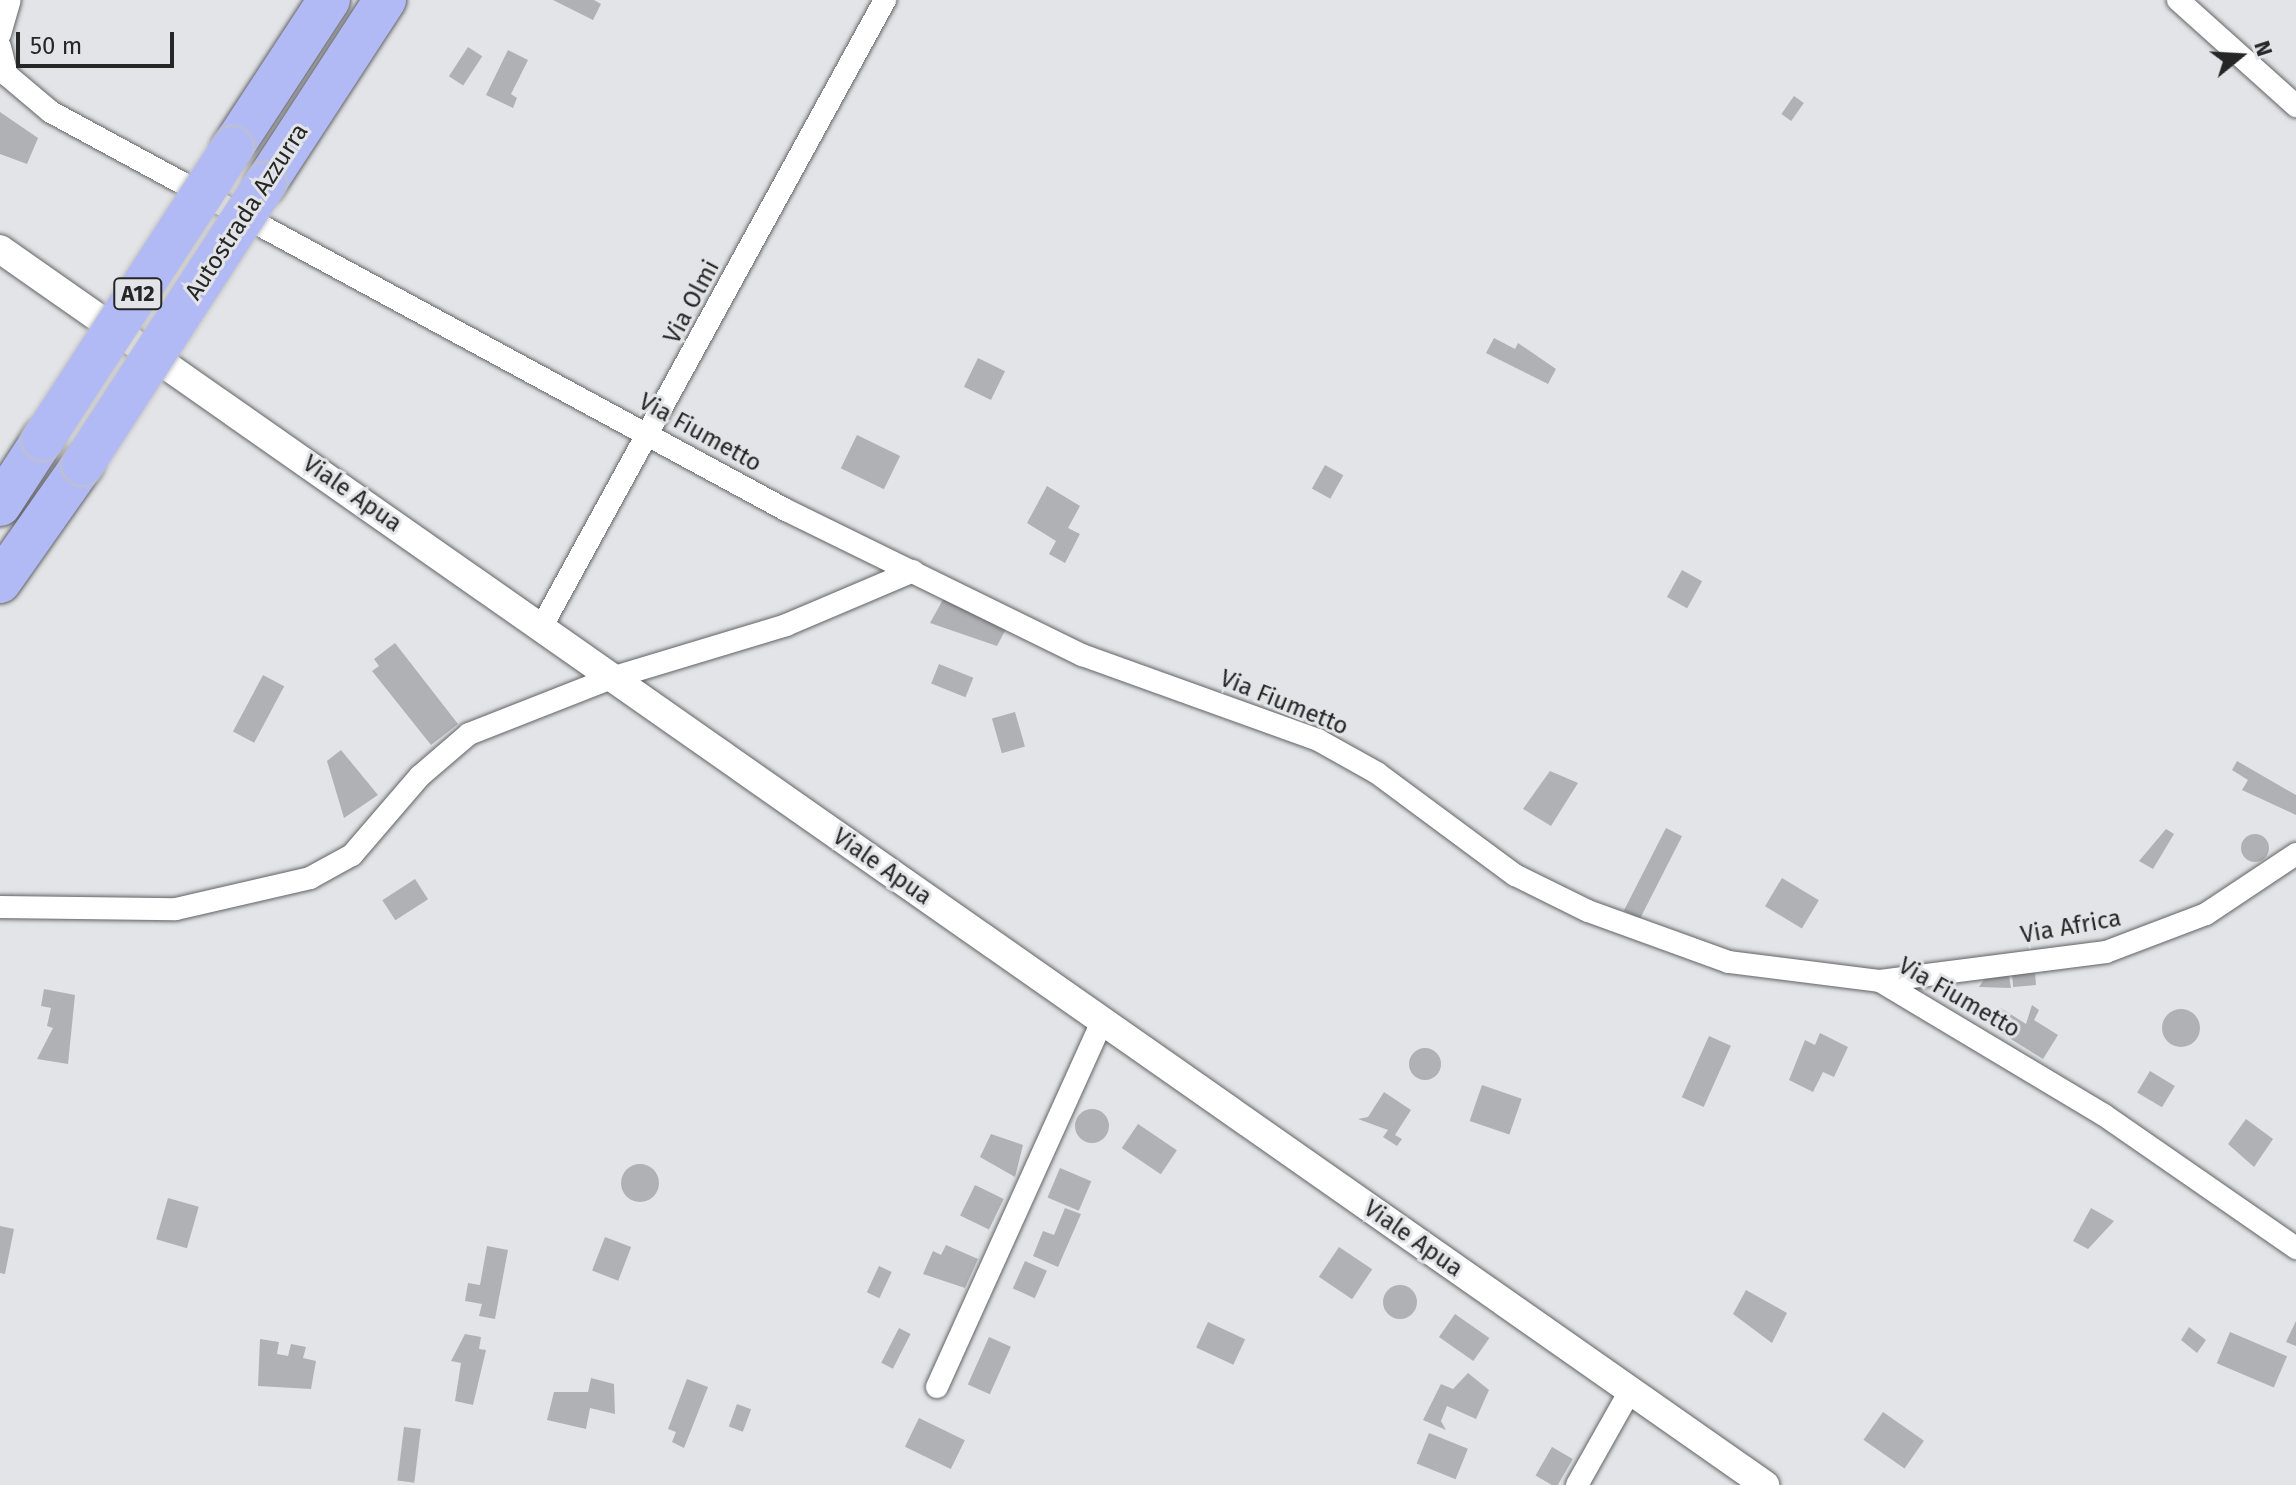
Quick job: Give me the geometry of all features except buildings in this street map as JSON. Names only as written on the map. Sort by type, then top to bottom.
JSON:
[{"type":"highway","name":"Autostrada Azzurra","points":[[0,505],[329,0]]},
{"type":"highway","name":"Autostrada Azzurra","points":[[0,582],[83,464],[385,0]]},
{"type":"street","points":[[0,34],[10,0]]},
{"type":"street","name":"Via Olmi","points":[[542,626],[652,434],[885,0]]},
{"type":"street","points":[[2178,0],[2296,106]]},
{"type":"street","name":"Via Fiumetto","points":[[0,47],[7,75],[51,112],[652,434],[913,571],[1082,655],[1318,740],[1377,773],[1515,875],[1588,911],[1729,962],[1880,981],[2104,1115],[2296,1248]]},
{"type":"street","name":"Viale Apua","points":[[0,249],[1765,1485]]},
{"type":"street","points":[[0,907],[176,909],[310,878],[352,855],[420,776],[469,734],[611,678],[786,625],[913,571]]},
{"type":"street","name":"Via Africa","points":[[1880,981],[2106,952],[2206,914],[2296,854]]},
{"type":"street","points":[[937,1387],[1102,1021]]},
{"type":"street","points":[[1577,1485],[1630,1391]]}]
